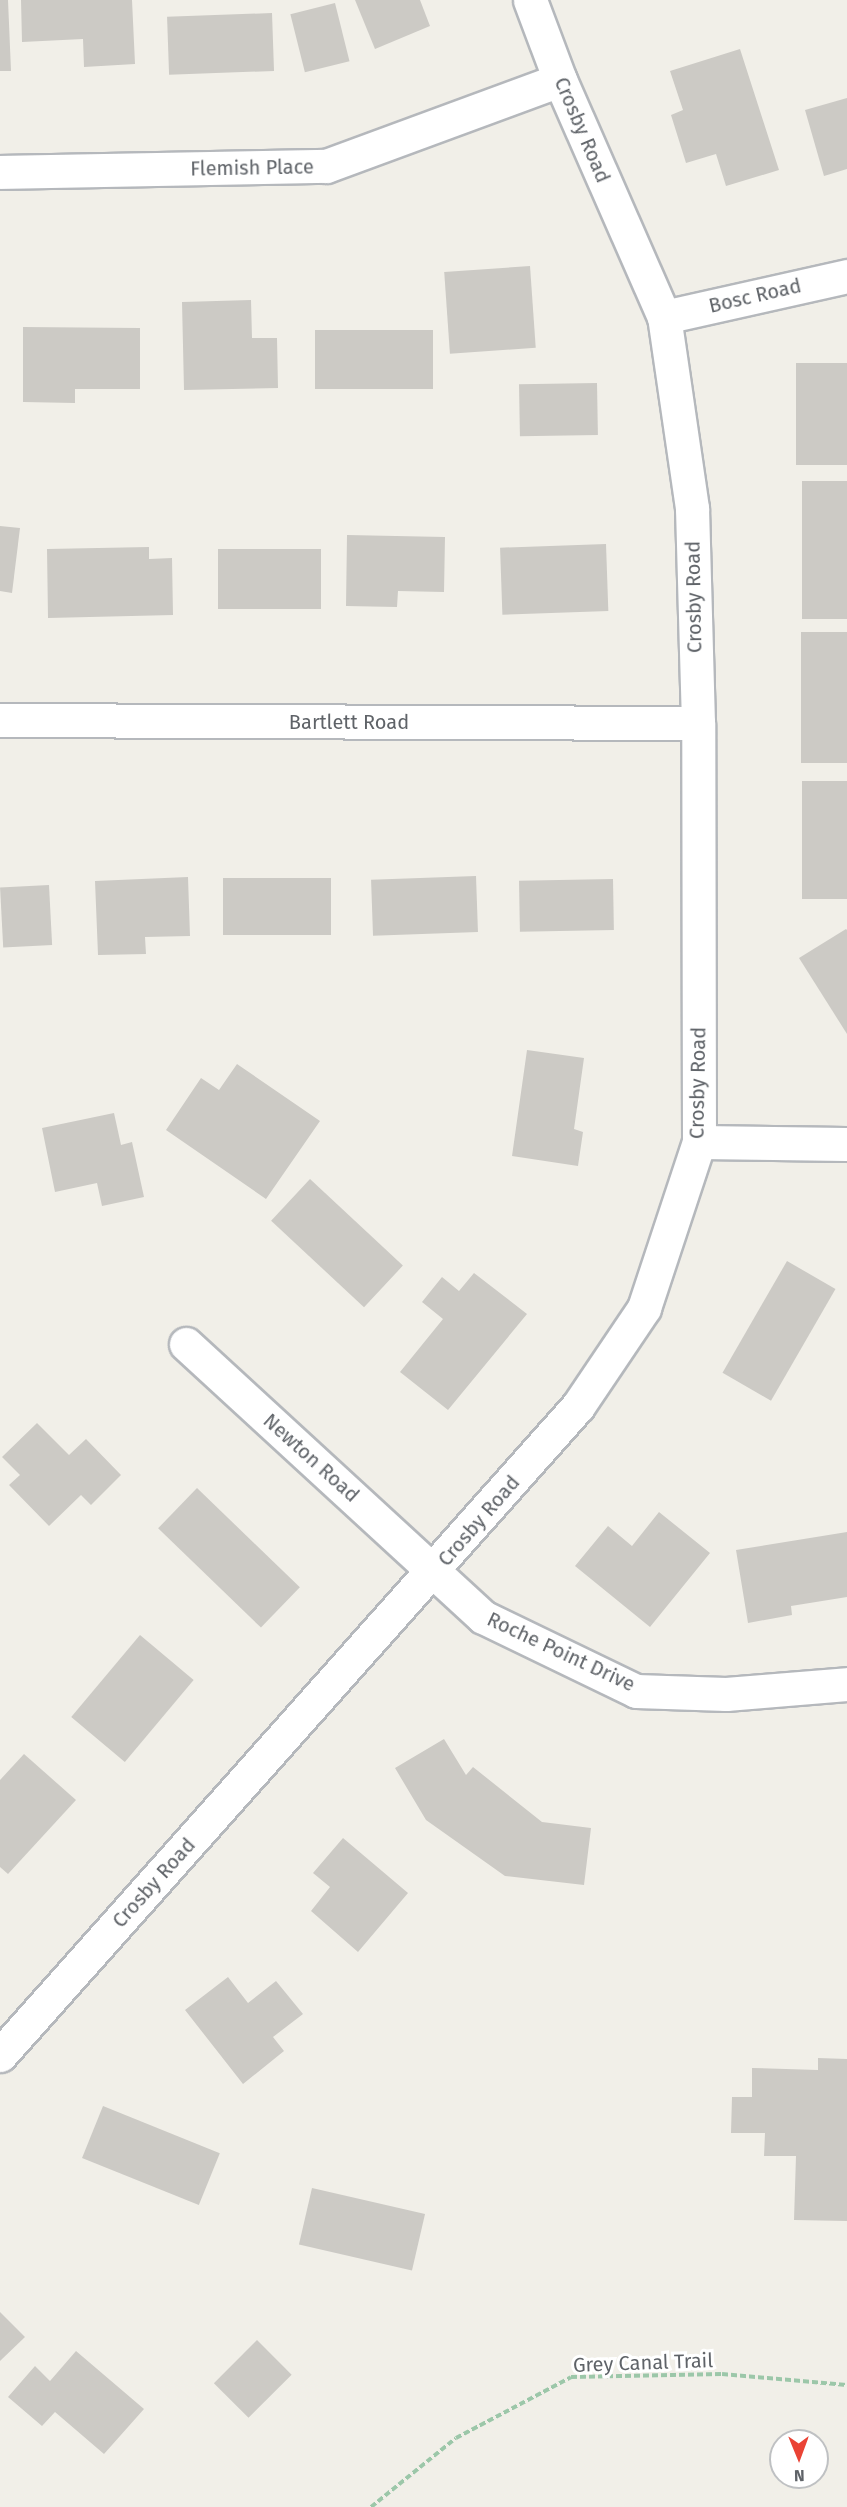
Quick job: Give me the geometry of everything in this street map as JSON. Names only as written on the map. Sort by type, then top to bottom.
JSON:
[{"type":"street","name":"Crosby Road","points":[[0,2055],[435,1571],[578,1406],[644,1308],[699,1142],[698,723],[692,508],[664,317],[560,80],[530,0]]},
{"type":"street","name":"Flemish Place","points":[[0,172],[326,166],[560,80]]},
{"type":"street","name":"Bosc Road","points":[[664,317],[847,276]]},
{"type":"street","name":"Bartlett Road","points":[[0,720],[698,723]]},
{"type":"street","points":[[699,1142],[847,1144]]},
{"type":"street","name":"Newton Road","points":[[186,1344],[435,1571]]},
{"type":"street","name":"Roche Point Drive","points":[[435,1571],[483,1617],[636,1691],[726,1694],[847,1684]]},
{"type":"path","name":"Grey Canal Trail","points":[[371,2507],[456,2438],[572,2377],[722,2374],[847,2385]]},
{"type":"building","points":[[0,0],[8,0],[11,71],[0,71]]},
{"type":"building","points":[[21,0],[132,0],[135,64],[84,67],[83,39],[22,42]]},
{"type":"building","points":[[355,0],[420,0],[430,26],[375,49]]},
{"type":"building","points":[[335,3],[350,61],[305,72],[290,14]]},
{"type":"building","points":[[272,13],[274,71],[169,75],[167,17]]},
{"type":"building","points":[[740,49],[779,170],[726,186],[716,154],[686,163],[671,115],[683,110],[670,71]]},
{"type":"building","points":[[847,98],[847,169],[824,176],[805,110]]},
{"type":"building","points":[[530,266],[536,348],[450,354],[444,272]]},
{"type":"building","points":[[251,300],[252,338],[277,338],[278,388],[184,390],[182,302]]},
{"type":"building","points":[[23,327],[140,328],[140,389],[75,389],[75,403],[23,402]]},
{"type":"building","points":[[315,330],[433,330],[433,389],[315,389]]},
{"type":"building","points":[[796,363],[847,363],[847,465],[796,465]]},
{"type":"building","points":[[597,383],[598,435],[520,436],[519,384]]},
{"type":"building","points":[[802,481],[847,481],[847,619],[802,619]]},
{"type":"building","points":[[0,526],[20,528],[12,593],[0,591]]},
{"type":"building","points":[[347,535],[445,537],[444,592],[398,591],[397,607],[346,606]]},
{"type":"building","points":[[606,544],[608,611],[502,615],[500,548]]},
{"type":"building","points":[[149,547],[149,559],[172,558],[173,615],[48,618],[47,549]]},
{"type":"building","points":[[218,549],[321,549],[321,609],[218,609]]},
{"type":"building","points":[[801,632],[847,632],[847,763],[801,763]]},
{"type":"building","points":[[802,781],[847,781],[847,899],[802,899]]},
{"type":"building","points":[[476,876],[478,932],[373,936],[371,880]]},
{"type":"building","points":[[188,877],[190,936],[145,937],[146,954],[98,955],[95,881]]},
{"type":"building","points":[[223,878],[331,878],[331,935],[223,935]]},
{"type":"building","points":[[613,879],[614,930],[520,932],[519,881]]},
{"type":"building","points":[[49,885],[52,945],[3,947],[0,888]]},
{"type":"building","points":[[847,930],[847,1034],[799,958]]},
{"type":"building","points":[[527,1050],[584,1058],[574,1129],[583,1132],[578,1166],[512,1156]]},
{"type":"building","points":[[237,1064],[320,1121],[266,1199],[166,1130],[201,1078],[219,1090]]},
{"type":"building","points":[[114,1113],[121,1145],[132,1142],[144,1197],[102,1206],[97,1183],[55,1192],[42,1128]]},
{"type":"building","points":[[310,1179],[403,1266],[364,1307],[271,1221]]},
{"type":"building","points":[[787,1261],[835,1289],[771,1401],[722,1373]]},
{"type":"building","points":[[474,1273],[527,1314],[448,1410],[400,1372],[443,1319],[422,1302],[442,1277],[459,1291]]},
{"type":"building","points":[[37,1423],[69,1455],[86,1439],[121,1475],[91,1505],[81,1495],[49,1526],[9,1485],[20,1475],[2,1457]]},
{"type":"building","points":[[197,1488],[300,1587],[261,1628],[158,1528]]},
{"type":"building","points":[[659,1512],[710,1553],[650,1627],[575,1566],[608,1526],[632,1546]]},
{"type":"building","points":[[847,1532],[847,1597],[791,1606],[792,1615],[748,1623],[736,1550]]},
{"type":"building","points":[[140,1635],[194,1680],[125,1762],[71,1717]]},
{"type":"building","points":[[444,1739],[466,1775],[473,1767],[542,1822],[591,1828],[584,1885],[505,1876],[426,1820],[395,1768]]},
{"type":"building","points":[[24,1754],[76,1800],[8,1874],[0,1867],[0,1780]]},
{"type":"building","points":[[343,1838],[408,1893],[358,1952],[311,1911],[330,1887],[313,1873]]},
{"type":"building","points":[[228,1977],[248,2003],[276,1981],[303,2014],[273,2037],[284,2051],[243,2084],[185,2010]]},
{"type":"building","points":[[818,2058],[847,2059],[847,2221],[794,2220],[796,2156],[764,2156],[765,2133],[731,2133],[732,2097],[752,2097],[752,2068],[818,2070]]},
{"type":"building","points":[[103,2106],[220,2153],[199,2205],[82,2158]]},
{"type":"building","points":[[312,2188],[425,2214],[412,2271],[299,2245]]},
{"type":"building","points":[[0,2312],[25,2337],[0,2361]]},
{"type":"building","points":[[257,2340],[292,2375],[249,2418],[214,2383]]},
{"type":"building","points":[[76,2351],[144,2409],[104,2454],[55,2412],[42,2426],[8,2397],[35,2366],[50,2381]]}]
